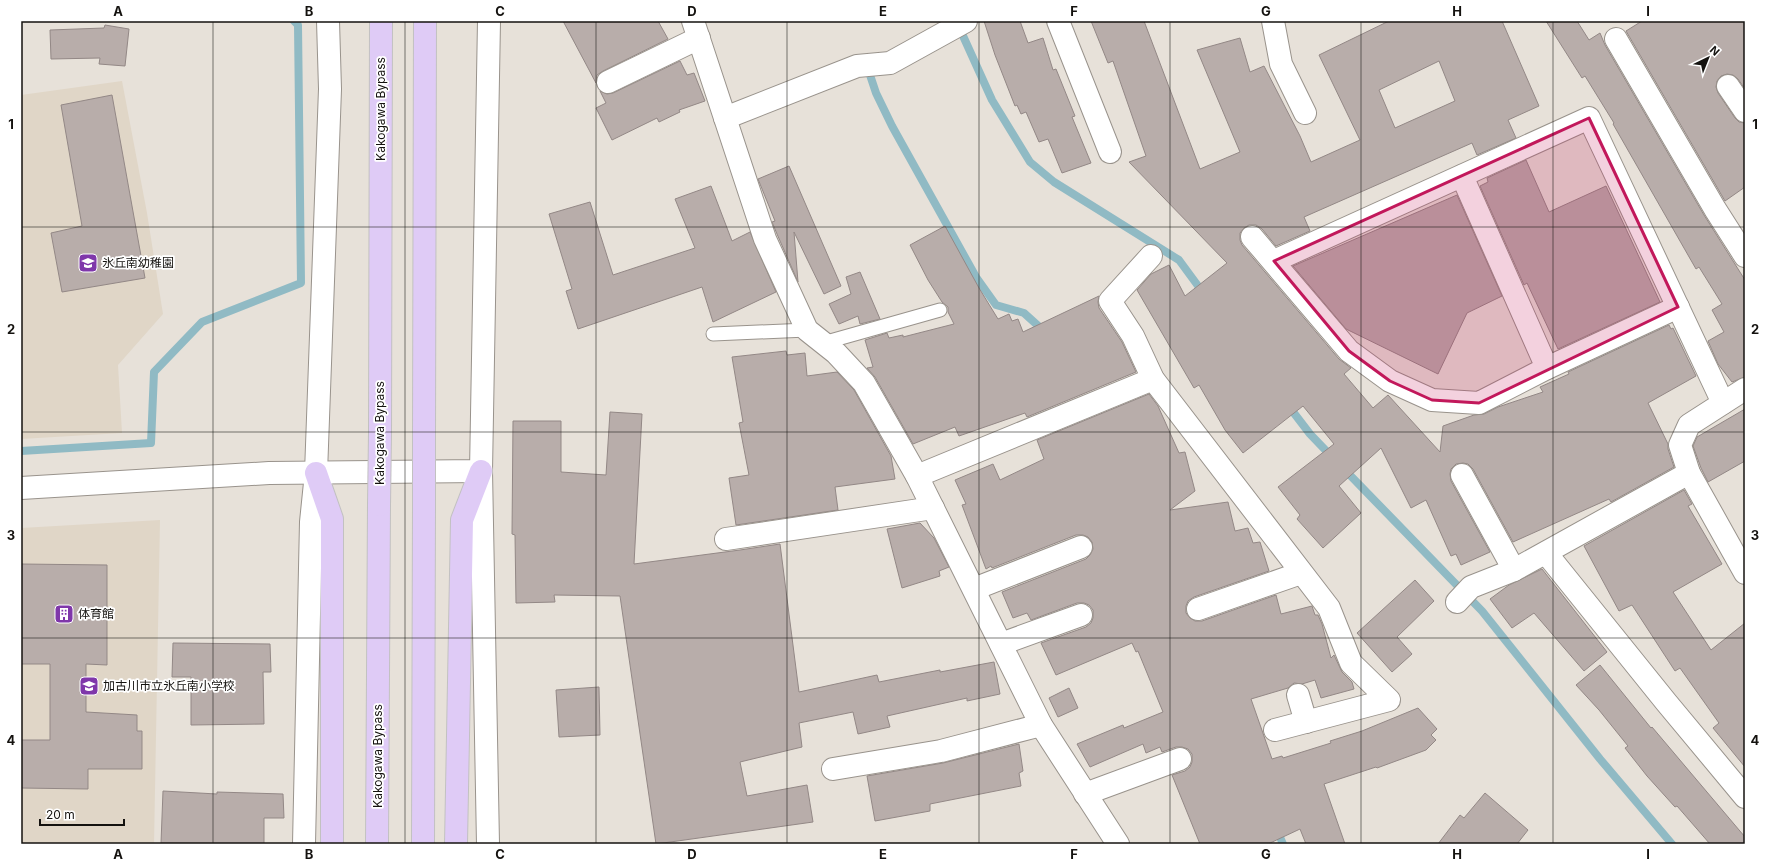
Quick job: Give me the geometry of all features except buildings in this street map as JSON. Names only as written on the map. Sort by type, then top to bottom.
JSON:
[{"type":"highway","name":"Kakogawa Bypass","points":[[377,844],[381,21]]},
{"type":"highway","points":[[423,844],[425,21]]},
{"type":"highway","points":[[456,844],[462,520],[481,471]]},
{"type":"highway","points":[[316,473],[332,519],[332,844]]},
{"type":"street","points":[[304,844],[311,522],[316,473],[330,89],[328,21]]},
{"type":"street","points":[[488,844],[481,471],[489,21]]},
{"type":"street","points":[[725,118],[857,66],[890,63],[966,21]]},
{"type":"street","points":[[1058,21],[1110,152]]},
{"type":"street","points":[[1273,21],[1280,64],[1305,113]]},
{"type":"street","points":[[608,82],[696,30],[765,239],[815,336],[836,353],[864,383],[917,476],[1041,725],[1118,844]]},
{"type":"street","points":[[1616,39],[1715,210],[1745,256]]},
{"type":"street","points":[[1728,86],[1745,111]]},
{"type":"street","points":[[1274,261],[1589,118],[1723,403]]},
{"type":"street","points":[[1462,176],[1547,368]]},
{"type":"street","points":[[1252,237],[1274,261],[1349,351],[1390,381],[1432,400],[1479,403],[1547,368],[1678,307]]},
{"type":"street","points":[[1151,256],[1110,300],[1133,336],[1153,378],[1329,608],[1351,663],[1389,700],[1275,730]]},
{"type":"street","points":[[917,476],[1153,378]]},
{"type":"street","points":[[1745,389],[1689,425],[1680,444],[1689,473],[1745,573]]},
{"type":"street","points":[[21,488],[269,472],[316,473],[481,471]]},
{"type":"street","points":[[1464,595],[1546,553],[1689,473]]},
{"type":"street","points":[[1462,475],[1514,570]]},
{"type":"street","points":[[726,539],[933,508]]},
{"type":"street","points":[[974,589],[1081,547]]},
{"type":"street","points":[[1546,553],[1745,797]]},
{"type":"street","points":[[1198,609],[1301,573]]},
{"type":"street","points":[[1001,644],[1081,615]]},
{"type":"street","points":[[1298,695],[1306,722]]},
{"type":"street","points":[[834,769],[941,751],[1041,725]]},
{"type":"street","points":[[1085,794],[1180,760]]},
{"type":"lane","points":[[713,334],[815,336],[940,310]]},
{"type":"highlighted area","points":[[1589,118],[1678,307],[1479,403],[1432,400],[1390,381],[1349,351],[1274,261]]},
{"type":"shaded area","name":"氷丘南幼稚園","points":[[122,81],[147,213],[163,314],[118,365],[122,433],[21,439],[21,95]]},
{"type":"shaded area","name":"加古川市立氷丘南小学校","points":[[160,520],[154,844],[21,844],[21,528]]},
{"type":"waterway","points":[[21,451],[151,443],[154,372],[202,322],[301,283],[298,25],[294,21]]},
{"type":"waterway","points":[[959,27],[992,100],[1030,162],[1054,182],[1179,260],[1204,294]]},
{"type":"waterway","points":[[870,75],[876,93],[892,126],[976,277],[996,305],[1024,313],[1045,332]]},
{"type":"waterway","points":[[1287,404],[1310,434],[1333,458]]},
{"type":"waterway","points":[[1344,469],[1482,611],[1600,759],[1672,844]]},
{"type":"waterway","points":[[1276,828],[1283,844]]},
{"type":"place","name":"氷丘南幼稚園","points":[[88,263]]},
{"type":"place","name":"体育館","points":[[64,614]]},
{"type":"place","name":"加古川市立氷丘南小学校","points":[[89,686]]}]
